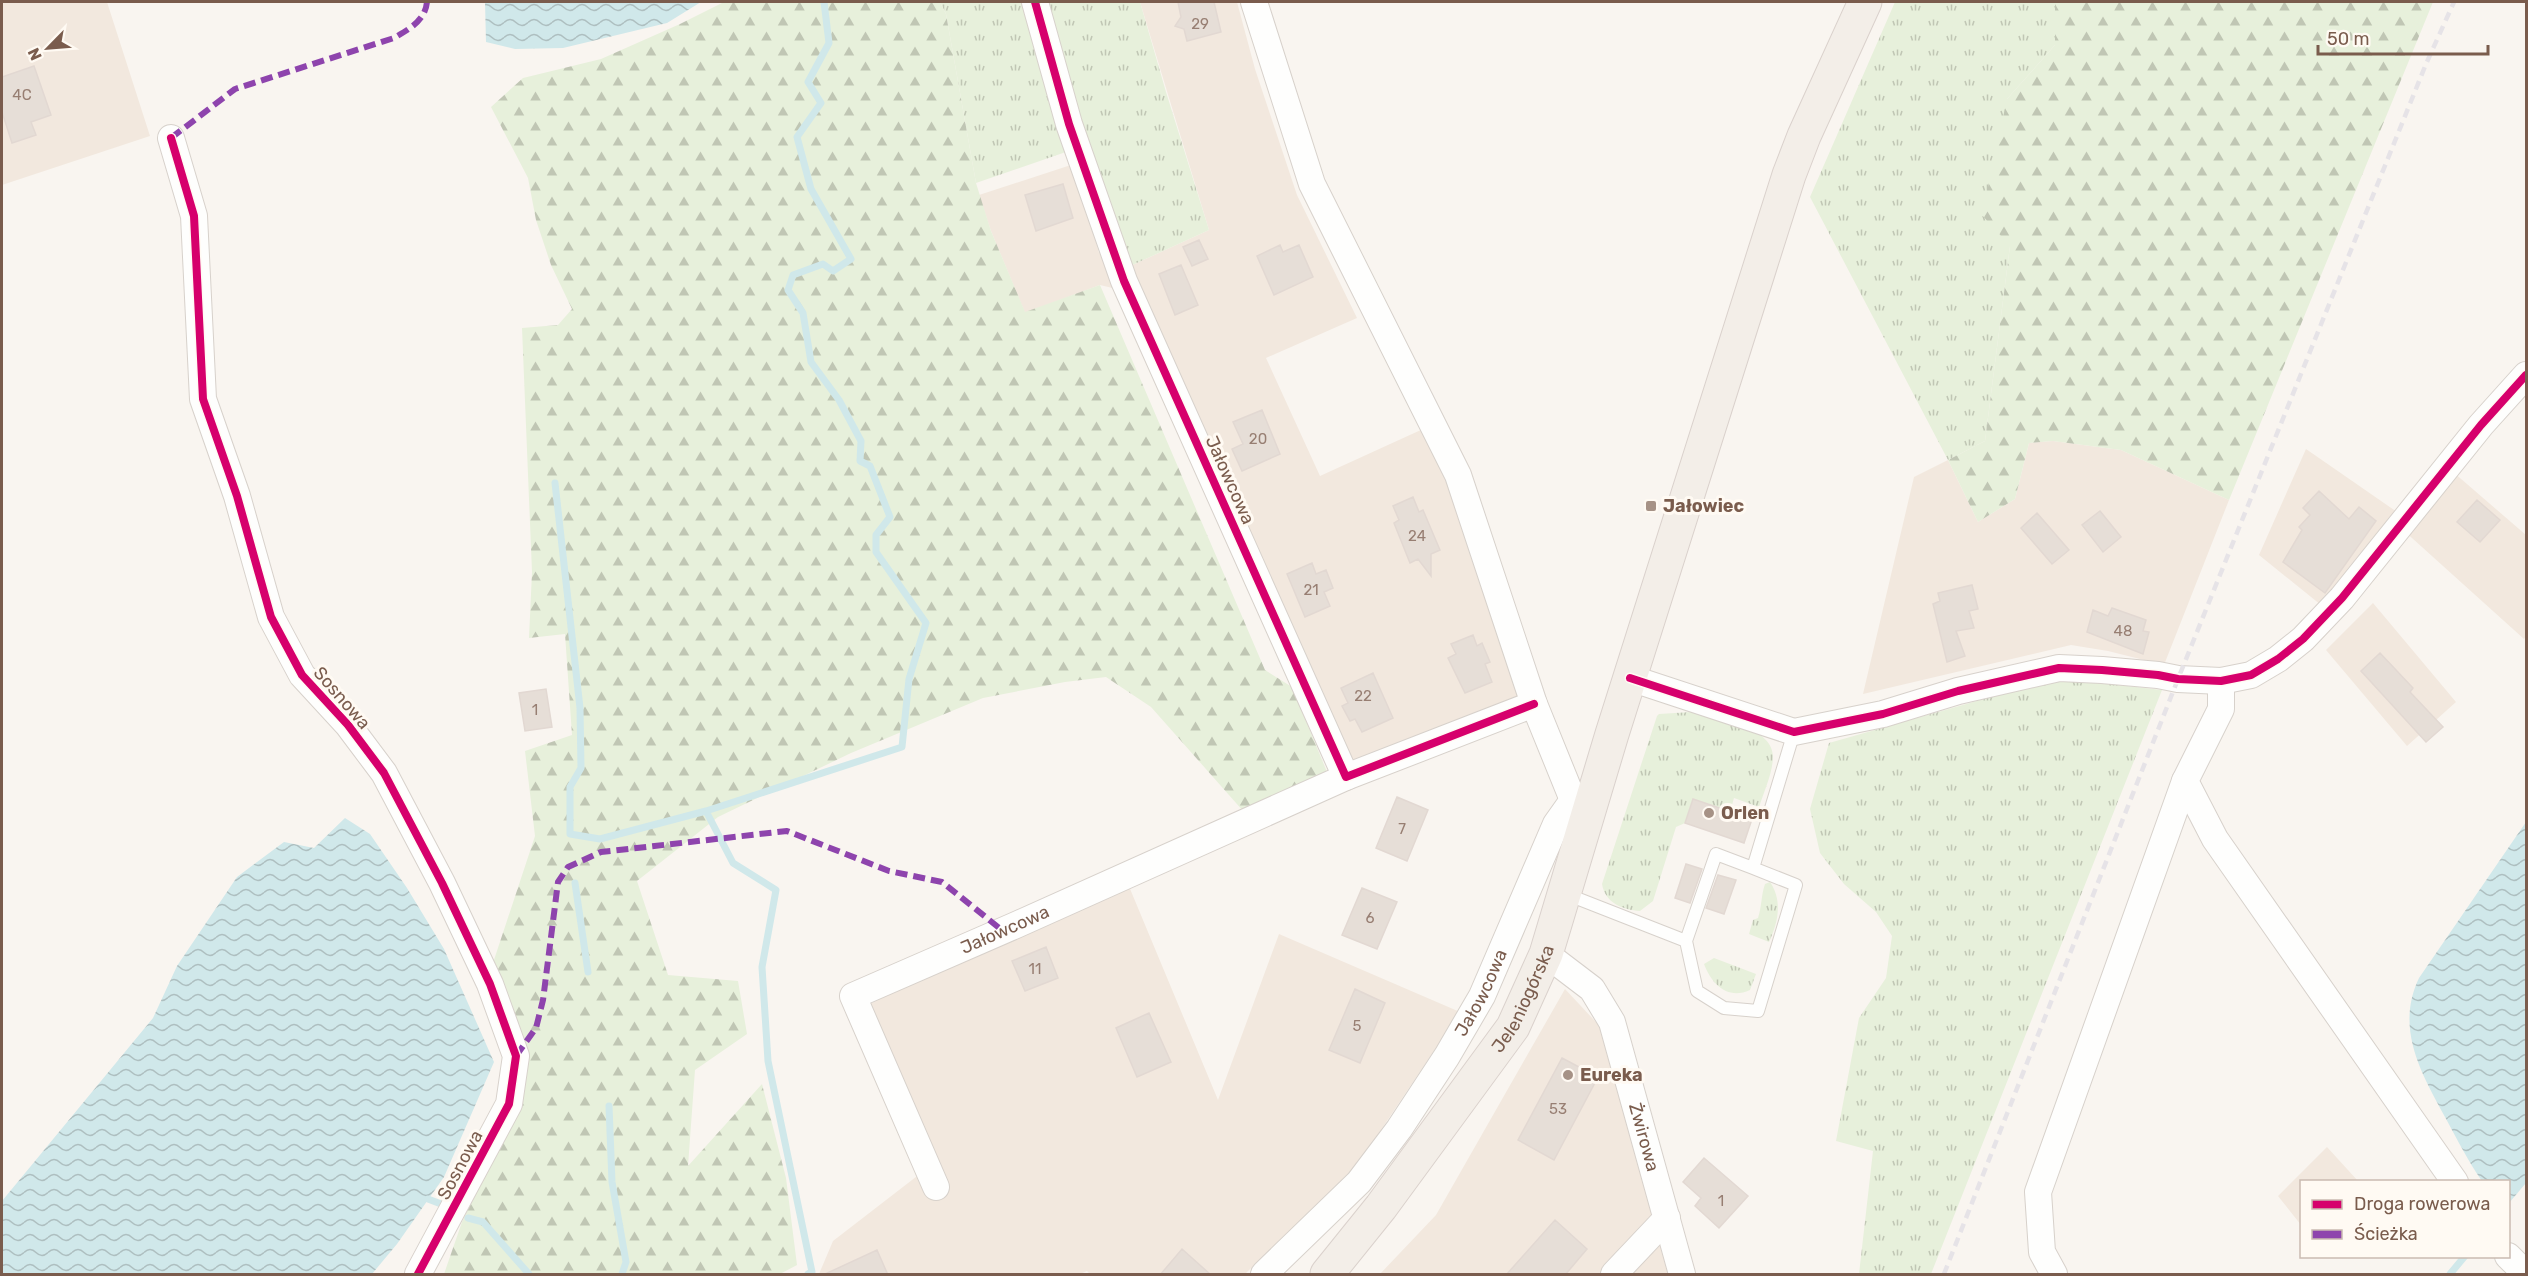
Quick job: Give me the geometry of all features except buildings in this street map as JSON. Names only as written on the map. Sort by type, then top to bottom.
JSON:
[{"type":"main road","name":"Jeleniogórska","points":[[1327,1275],[1381,1207],[1513,1027],[1546,954],[1565,893],[1581,809],[1630,678],[1789,175],[1803,136],[1865,2]]},
{"type":"street","name":"Jałowcowa","points":[[1035,2],[1069,124],[1125,281],[1346,777]]},
{"type":"street","points":[[1254,2],[1312,184],[1458,475],[1534,704],[1581,809]]},
{"type":"street","name":"Sosnowa","points":[[171,138],[195,216],[203,399],[237,496],[271,617],[302,675],[348,725],[384,773],[442,883],[490,984],[516,1056],[509,1104],[418,1275]]},
{"type":"street","points":[[1630,678],[1794,732],[1883,714],[1958,691],[2059,668],[2221,681],[2251,675],[2278,659],[2303,639],[2342,598],[2481,425],[2526,375]]},
{"type":"street","points":[[2055,1275],[2039,1263],[2038,1192],[2185,781],[2221,709],[2221,681]]},
{"type":"street","name":"Jałowcowa","points":[[936,1187],[853,996],[1346,777],[1534,704]]},
{"type":"street","points":[[2185,781],[2215,839],[2454,1180]]},
{"type":"street","name":"Jałowcowa","points":[[1264,1275],[1359,1182],[1399,1129],[1448,1056],[1490,978],[1556,824],[1581,809]]},
{"type":"street","name":"Żwirowa","points":[[1546,954],[1592,989],[1612,1022],[1682,1275]]},
{"type":"street","points":[[1614,1275],[1667,1218]]},
{"type":"street","points":[[2510,1258],[2526,1275]]},
{"type":"lane","points":[[1754,868],[1794,732]]},
{"type":"lane","points":[[1716,854],[1796,885],[1758,1011],[1724,1008],[1696,992],[1686,941],[1716,854]]},
{"type":"lane","points":[[1565,893],[1686,941]]},
{"type":"shaded area","points":[[2,2],[107,2],[150,136],[2,185]]},
{"type":"shaded area","points":[[1140,2],[1237,2],[1255,69],[1297,195],[1357,318],[1266,358],[1320,476],[1423,429],[1449,489],[1521,696],[1348,764],[1141,295],[1100,285],[1025,313],[991,231],[979,195],[1074,164],[1099,253],[1128,267],[1209,230]]},
{"type":"shaded area","points":[[2053,441],[2121,450],[2229,500],[2164,665],[2108,651],[2071,645],[1863,694],[1914,477],[1948,460],[1978,522],[2015,499],[2029,443]]},
{"type":"shaded area","points":[[2306,449],[2397,512],[2438,459],[2526,535],[2526,636],[2524,639],[2392,520],[2321,605],[2259,555]]},
{"type":"shaded area","points":[[2373,603],[2456,702],[2407,746],[2326,650]]},
{"type":"shaded area","points":[[1128,884],[1218,1100],[1279,934],[1460,1012],[1358,1164],[1245,1274],[1090,1274],[1087,1271],[1080,1274],[819,1274],[833,1241],[934,1163],[870,1004],[980,945]]},
{"type":"shaded area","points":[[1565,989],[1609,1036],[1672,1274],[1380,1274],[1436,1215]]},
{"type":"shaded area","points":[[2327,1147],[2357,1180],[2300,1180],[2300,1224],[2278,1196]]},
{"type":"green space","points":[[724,2],[940,2],[946,14],[976,183],[991,231],[1025,312],[1100,285],[1265,670],[1292,687],[1327,772],[1244,812],[1151,707],[1106,677],[1065,682],[983,698],[851,753],[718,817],[637,881],[668,975],[738,981],[747,1034],[695,1070],[688,1166],[762,1084],[786,1178],[797,1265],[780,1274],[444,1274],[462,1222],[517,1105],[492,966],[535,836],[525,751],[572,735],[565,634],[529,638],[532,572],[522,328],[558,325],[572,309],[551,265],[536,220],[528,178],[491,107],[523,78],[601,59]]},
{"type":"green space","points":[[940,2],[1140,2],[1209,230],[1128,267],[1089,144],[976,183],[946,14]]},
{"type":"green space","points":[[1895,2],[2055,2],[2056,4],[2055,45],[2007,99],[2010,246],[1985,441],[1948,460],[1810,197]]},
{"type":"green space","points":[[2055,2],[2433,2],[2229,500],[2121,450],[2053,441],[2029,443],[2015,499],[1978,522],[1948,460],[1985,441],[2010,246],[1982,215],[2007,99],[2055,45]]},
{"type":"green space","points":[[2058,678],[2162,690],[1931,1274],[1859,1274],[1873,1151],[1836,1141],[1859,1018],[1886,978],[1892,936],[1876,912],[1844,884],[1820,853],[1810,809],[1829,743]]},
{"type":"green space","points":[[1691,712],[1740,725],[1763,737],[1770,746],[1773,756],[1772,769],[1766,788],[1759,807],[1734,798],[1730,812],[1693,799],[1685,823],[1676,827],[1653,901],[1640,911],[1621,907],[1611,901],[1602,884],[1657,716]]},
{"type":"green space","points":[[1770,882],[1777,897],[1778,912],[1769,942],[1749,934],[1753,920],[1758,918],[1765,884]]},
{"type":"green space","points":[[1714,958],[1756,974],[1750,990],[1742,993],[1728,992],[1716,984],[1704,964]]},
{"type":"water","points":[[485,2],[701,2],[667,23],[563,48],[515,49],[486,42]]},
{"type":"water","points":[[345,818],[370,834],[407,888],[444,949],[494,1062],[444,1177],[397,1244],[372,1274],[2,1274],[2,1201],[153,1018],[177,966],[237,877],[284,842],[314,848]]},
{"type":"water","points":[[2526,822],[2526,1183],[2510,1202],[2510,1180],[2481,1180],[2467,1158],[2420,1067],[2410,1032],[2412,997],[2419,978]]},
{"type":"waterway","points":[[808,1274],[812,1272],[768,1061],[762,967],[776,890],[733,863],[706,811],[902,747],[909,679],[926,623],[876,552],[876,535],[890,517],[870,466],[860,461],[861,441],[839,400],[811,362],[803,313],[788,290],[793,275],[823,264],[833,271],[851,259],[811,189],[797,137],[821,103],[808,82],[829,43],[824,2]]},
{"type":"waterway","points":[[555,483],[580,708],[581,768],[570,787],[570,834],[600,839],[706,811]]},
{"type":"waterway","points":[[575,883],[588,972]]},
{"type":"waterway","points":[[609,1106],[612,1182],[626,1262],[622,1274]]},
{"type":"waterway","points":[[428,1199],[441,1204]]},
{"type":"waterway","points":[[468,1218],[483,1222],[529,1274]]},
{"type":"waterway","points":[[2450,1274],[2463,1258]]},
{"type":"railway","points":[[1944,1274],[2178,679],[2426,64],[2454,2]]},
{"type":"marked path","points":[[171,138],[235,89],[394,38],[411,28],[420,19],[427,2]]},
{"type":"marked path","points":[[516,1056],[536,1028],[543,1000],[558,882],[568,867],[601,852],[787,831],[889,871],[942,882],[1003,931]]},
{"type":"cycle path","points":[[1035,2],[1069,124],[1124,281],[1346,777],[1534,704]]},
{"type":"cycle path","points":[[171,138],[194,216],[203,399],[237,496],[271,617],[302,675],[348,725],[384,773],[442,883],[490,984],[516,1056],[509,1104],[418,1274]]},
{"type":"cycle path","points":[[1630,678],[1794,732],[1883,714],[1958,691],[2059,668],[2221,681],[2251,675],[2278,659],[2303,639],[2342,598],[2481,425],[2526,375]]},
{"type":"place","name":"Jałowiec","points":[[1651,506]]},
{"type":"place","name":"Orlen","points":[[1709,813]]},
{"type":"place","name":"Eureka","points":[[1568,1075]]}]
